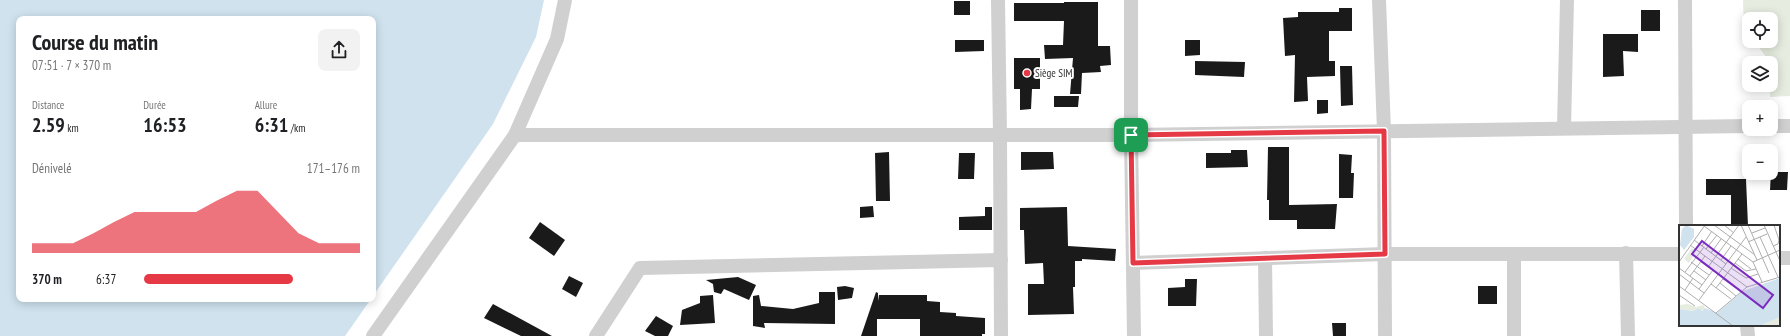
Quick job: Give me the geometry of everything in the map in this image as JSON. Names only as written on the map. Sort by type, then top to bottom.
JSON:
[{"type":"street","points":[[373,336],[516,135],[557,39],[565,0]]},
{"type":"street","points":[[998,0],[1001,336]]},
{"type":"street","points":[[1131,0],[1131,135],[1134,336]]},
{"type":"street","points":[[1379,0],[1384,131],[1385,336]]},
{"type":"street","points":[[1564,128],[1567,0]]},
{"type":"street","points":[[1685,0],[1686,225]]},
{"type":"street","points":[[516,135],[1131,135],[1742,126]]},
{"type":"street","points":[[1778,126],[1790,126]]},
{"type":"street","points":[[1626,253],[1628,336]]},
{"type":"street","points":[[1133,263],[1385,254],[1679,254]]},
{"type":"street","points":[[1514,254],[1514,336]]},
{"type":"street","points":[[1265,258],[1266,336]]},
{"type":"street","points":[[596,336],[640,268],[1001,260]]},
{"type":"street","points":[[1747,326],[1748,336]]},
{"type":"shaded area","points":[[1743,0],[1790,0],[1790,96],[1770,97],[1770,92],[1778,92],[1778,56],[1765,56],[1759,48],[1778,48],[1778,12],[1743,12]]},
{"type":"water","points":[[0,0],[544,0],[536,37],[493,124],[376,292],[376,16],[16,16],[16,302],[369,302],[345,336],[0,336]]},
{"type":"building","points":[[954,1],[970,1],[970,15],[954,15]]},
{"type":"building","points":[[1098,2],[1098,46],[1110,46],[1111,65],[1100,66],[1101,72],[1082,73],[1081,94],[1070,94],[1073,58],[1045,59],[1044,45],[1063,45],[1064,21],[1014,21],[1014,3]]},
{"type":"building","points":[[1339,8],[1352,8],[1352,31],[1329,31],[1329,61],[1335,61],[1335,76],[1307,77],[1308,101],[1294,102],[1295,55],[1285,56],[1283,18],[1298,17],[1298,12],[1339,12]]},
{"type":"building","points":[[1641,10],[1660,10],[1660,31],[1641,31]]},
{"type":"building","points":[[1603,34],[1638,34],[1638,52],[1623,51],[1624,76],[1603,77]]},
{"type":"building","points":[[955,40],[984,40],[984,51],[955,52]]},
{"type":"building","points":[[1185,40],[1200,40],[1200,55],[1185,56]]},
{"type":"building","name":"Siège SIM","points":[[1014,58],[1040,58],[1040,89],[1032,89],[1031,109],[1020,110],[1020,89],[1014,89]]},
{"type":"building","points":[[1195,61],[1245,62],[1244,77],[1195,75]]},
{"type":"building","points":[[1340,66],[1352,66],[1353,105],[1341,106]]},
{"type":"building","points":[[1054,96],[1079,96],[1078,107],[1054,107]]},
{"type":"building","points":[[1317,100],[1328,100],[1328,113],[1317,114]]},
{"type":"building","points":[[1268,147],[1289,147],[1289,205],[1337,204],[1335,229],[1297,229],[1297,220],[1269,220],[1269,200],[1267,200]]},
{"type":"building","points":[[1231,150],[1247,150],[1248,167],[1206,168],[1206,153],[1231,153]]},
{"type":"building","points":[[889,152],[890,201],[876,201],[875,153]]},
{"type":"building","points":[[1021,152],[1053,152],[1054,169],[1021,170]]},
{"type":"building","points":[[959,153],[975,153],[974,179],[958,179]]},
{"type":"building","points":[[1339,154],[1352,155],[1351,173],[1354,173],[1353,198],[1339,198]]},
{"type":"building","points":[[1778,172],[1788,172],[1787,190],[1770,190],[1771,180],[1778,180]]},
{"type":"building","points":[[1706,179],[1746,180],[1748,225],[1731,225],[1731,195],[1706,195]]},
{"type":"building","points":[[873,206],[874,217],[860,218],[860,207]]},
{"type":"building","points":[[985,207],[992,207],[992,230],[959,230],[959,217],[985,216]]},
{"type":"building","points":[[1067,207],[1068,246],[1116,249],[1115,261],[1082,259],[1082,261],[1075,261],[1075,287],[1073,287],[1074,314],[1028,315],[1028,284],[1044,284],[1043,263],[1025,264],[1024,230],[1020,230],[1020,208]]},
{"type":"building","points":[[540,222],[565,240],[554,256],[529,238]]},
{"type":"building","points":[[569,276],[583,283],[576,297],[562,289]]},
{"type":"building","points":[[738,277],[756,285],[749,300],[724,289],[721,294],[714,292],[713,284],[706,280]]},
{"type":"building","points":[[1185,279],[1197,279],[1196,306],[1168,306],[1168,288],[1185,287]]},
{"type":"building","points":[[845,286],[854,288],[852,298],[838,300],[837,287]]},
{"type":"building","points":[[1478,286],[1497,286],[1497,304],[1478,304]]},
{"type":"building","points":[[819,292],[835,292],[835,324],[764,323],[765,328],[753,326],[753,296],[759,295],[761,306],[793,309],[819,303]]},
{"type":"building","points":[[876,292],[878,293],[878,301],[879,295],[927,295],[927,301],[940,302],[940,312],[956,313],[956,316],[985,318],[985,334],[982,334],[982,336],[920,336],[920,319],[877,319],[877,336],[861,336]]},
{"type":"building","points":[[713,295],[715,323],[680,325],[682,310],[700,303],[700,296]]},
{"type":"building","points":[[493,304],[552,336],[521,336],[484,318]]},
{"type":"building","points":[[656,316],[673,326],[668,336],[655,336],[645,331]]},
{"type":"building","points":[[1332,323],[1346,323],[1346,336],[1333,336]]},
{"type":"place","name":"Siège SIM","points":[[1027,73]]},
{"type":"route","points":[[1384,131],[1385,254],[1133,263],[1131,135],[1384,131]]}]
